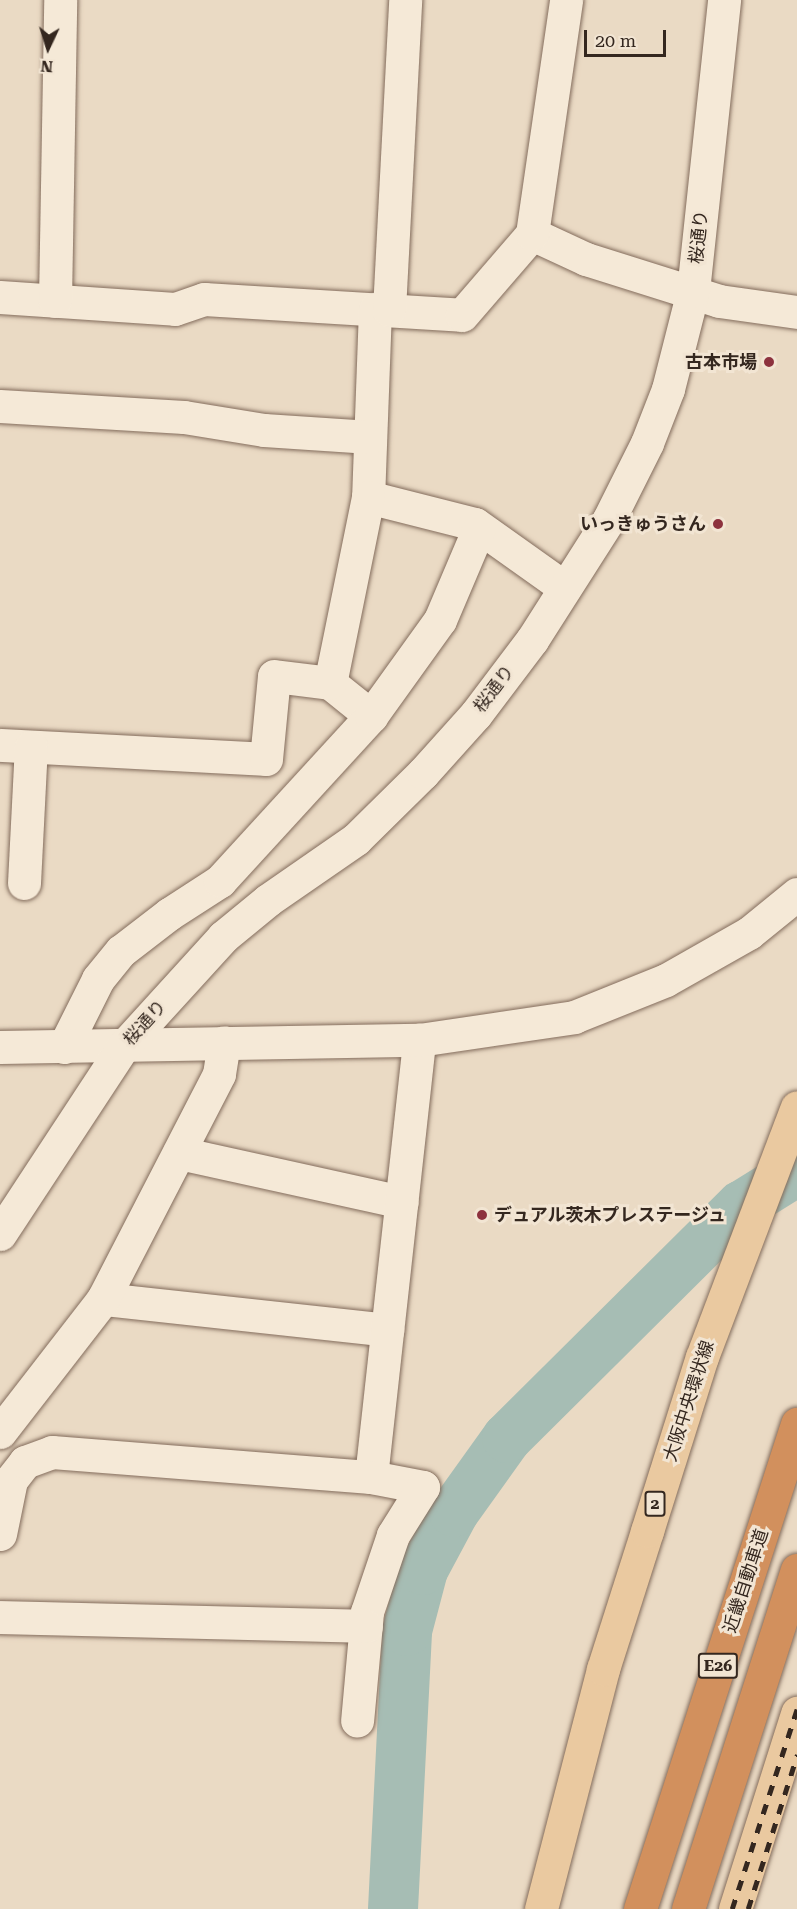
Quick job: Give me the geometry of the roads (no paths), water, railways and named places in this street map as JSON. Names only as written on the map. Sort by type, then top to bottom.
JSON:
[{"type":"highway","name":"近畿自動車道","points":[[640,1909],[797,1424]]},
{"type":"highway","name":"E26","points":[[688,1909],[797,1570]]},
{"type":"main road","name":"大阪中央環状線","points":[[541,1909],[603,1669],[702,1357],[797,1107]]},
{"type":"main road","points":[[735,1909],[797,1713]]},
{"type":"street","points":[[55,301],[60,0]]},
{"type":"street","points":[[330,683],[368,496],[370,437],[382,310],[405,0]]},
{"type":"street","points":[[0,297],[175,309],[204,299],[462,315],[532,234],[566,0]]},
{"type":"street","name":"桜通り","points":[[0,1234],[123,1047],[223,937],[268,900],[356,839],[423,773],[476,714],[565,588],[609,519],[648,443],[668,389],[693,291],[724,0]]},
{"type":"street","points":[[532,234],[586,260],[693,291],[719,301],[797,312]]},
{"type":"street","points":[[0,406],[184,417],[264,430],[370,437]]},
{"type":"street","points":[[368,496],[479,528],[565,588]]},
{"type":"street","points":[[64,1047],[98,980],[121,951],[220,881],[371,716],[440,620],[479,528]]},
{"type":"street","points":[[24,883],[16,746],[266,759],[274,676],[330,683],[371,716]]},
{"type":"street","points":[[0,1047],[123,1047],[224,1041],[419,1040],[573,1017],[666,980],[749,933],[797,894]]},
{"type":"street","points":[[371,1477],[419,1040]]},
{"type":"street","points":[[0,1432],[103,1299],[219,1074],[224,1041]]},
{"type":"street","points":[[179,1153],[402,1202]]},
{"type":"street","points":[[103,1299],[387,1330]]},
{"type":"street","points":[[0,1534],[11,1480],[25,1462],[52,1452],[371,1477],[423,1487],[393,1535],[366,1626],[357,1721]]},
{"type":"street","points":[[0,1617],[366,1626]]},
{"type":"waterway","points":[[393,1909],[407,1631],[423,1570],[454,1512],[507,1438],[741,1206],[797,1171]]},
{"type":"railway","points":[[732,1909],[797,1709]]},
{"type":"railway","points":[[748,1909],[797,1755]]},
{"type":"place","name":"古本市場","points":[[769,362]]},
{"type":"place","name":"いっきゅうさん","points":[[718,524]]},
{"type":"place","name":"デュアル茨木プレステージュ","points":[[482,1215]]}]
